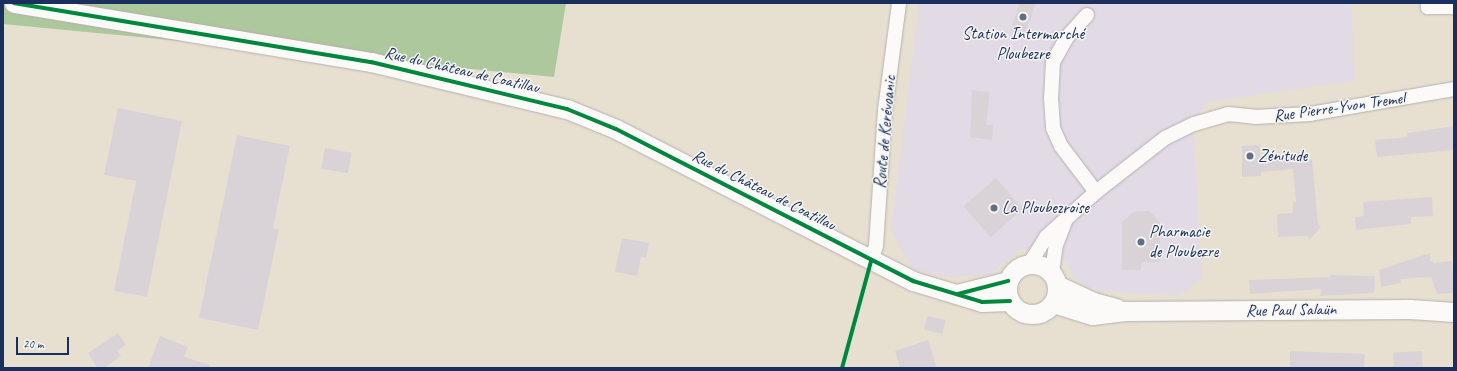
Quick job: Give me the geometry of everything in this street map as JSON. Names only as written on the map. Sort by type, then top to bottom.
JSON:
[{"type":"main road","name":"Rue du Château de Coatillau","points":[[14,3],[372,62],[567,109],[616,129],[871,261]]},
{"type":"main road","points":[[871,261],[913,281],[982,302],[1010,302]]},
{"type":"main road","points":[[1030,263],[1042,265],[1055,279],[1053,304],[1045,310],[1026,313],[1017,309],[1010,302],[1007,291],[1008,281],[1013,272],[1030,263]]},
{"type":"main road","name":"Rue Paul Salaün","points":[[1055,279],[1093,302],[1127,311]]},
{"type":"main road","points":[[955,294],[1008,281]]},
{"type":"main road","name":"Rue Paul Salaün","points":[[1053,304],[1092,315],[1127,311],[1410,309],[1454,312]]},
{"type":"street","name":"Route de Kerévoanic","points":[[871,261],[876,246],[885,110],[899,3]]},
{"type":"street","points":[[1432,3],[1428,7],[1454,7]]},
{"type":"street","points":[[1087,15],[1067,37],[1053,62],[1050,98],[1052,128],[1061,146],[1096,192]]},
{"type":"street","name":"Rue Pierre-Yvon Tremel","points":[[1030,263],[1046,237],[1096,192],[1165,138],[1194,124],[1228,114],[1255,117],[1297,115],[1454,90]]},
{"type":"street","name":"Rue Pierre-Yvon Tremel","points":[[1055,279],[1056,245],[1065,221]]},
{"type":"shaded area","points":[[919,3],[1351,3],[1355,81],[1207,102],[1193,123],[1202,278],[1178,296],[1098,291],[1075,279],[1065,261],[1022,249],[990,275],[951,277],[911,269],[891,229]]},
{"type":"green space","points":[[3,3],[566,3],[554,77],[3,24]]},
{"type":"building","name":"Station Intermarché Ploubezre","points":[[1020,3],[1036,3],[1024,36],[1010,31]]},
{"type":"building","points":[[972,90],[990,92],[986,125],[993,125],[992,140],[970,137]]},
{"type":"building","points":[[118,108],[182,121],[147,297],[114,291],[136,181],[104,175]]},
{"type":"building","points":[[1454,126],[1454,150],[1377,157],[1375,140],[1408,137],[1407,133]]},
{"type":"building","points":[[237,135],[290,146],[273,228],[279,229],[258,330],[199,318]]},
{"type":"building","points":[[1260,145],[1260,156],[1304,152],[1305,160],[1312,160],[1318,224],[1321,227],[1310,239],[1307,236],[1278,237],[1277,214],[1293,213],[1293,202],[1296,202],[1293,169],[1261,172],[1261,176],[1242,177],[1242,146]]},
{"type":"building","points":[[325,148],[352,153],[348,173],[321,169]]},
{"type":"building","name":"La Ploubezroise","points":[[996,178],[1023,209],[990,237],[964,206]]},
{"type":"building","points":[[1432,197],[1433,216],[1411,217],[1411,224],[1356,230],[1355,217],[1364,216],[1363,202]]},
{"type":"building","name":"Pharmacie de Ploubezre","points":[[1149,211],[1160,222],[1160,262],[1141,262],[1141,270],[1122,270],[1122,222],[1133,212]]},
{"type":"building","points":[[622,238],[649,243],[646,258],[641,257],[637,276],[615,272]]},
{"type":"building","points":[[1430,253],[1430,261],[1433,261],[1433,263],[1452,261],[1454,293],[1437,294],[1431,277],[1400,279],[1401,283],[1381,287],[1379,270]]},
{"type":"building","points":[[1330,275],[1375,276],[1374,293],[1320,296],[1321,289],[1250,294],[1249,280],[1329,277],[1330,282]]},
{"type":"building","points":[[927,316],[946,320],[943,334],[924,330]]},
{"type":"building","points":[[118,333],[126,345],[117,351],[121,356],[104,368],[97,368],[88,353]]},
{"type":"building","points":[[160,336],[188,347],[184,357],[210,365],[210,368],[148,368]]},
{"type":"building","points":[[928,340],[937,368],[900,368],[895,351]]},
{"type":"building","points":[[1290,351],[1365,354],[1364,368],[1290,368]]},
{"type":"building","points":[[1422,351],[1423,368],[1394,368],[1393,353]]},
{"type":"cycle path","points":[[14,3],[371,62],[567,109],[616,129],[913,281],[982,302],[1010,301]]},
{"type":"cycle path","points":[[842,368],[871,261]]},
{"type":"cycle path","points":[[958,294],[1008,281]]},
{"type":"place","name":"Station Intermarché Ploubezre","points":[[1023,17]]},
{"type":"place","name":"Zénitude","points":[[1250,156]]},
{"type":"place","name":"La Ploubezroise","points":[[994,208]]},
{"type":"place","name":"Pharmacie de Ploubezre","points":[[1141,242]]}]
